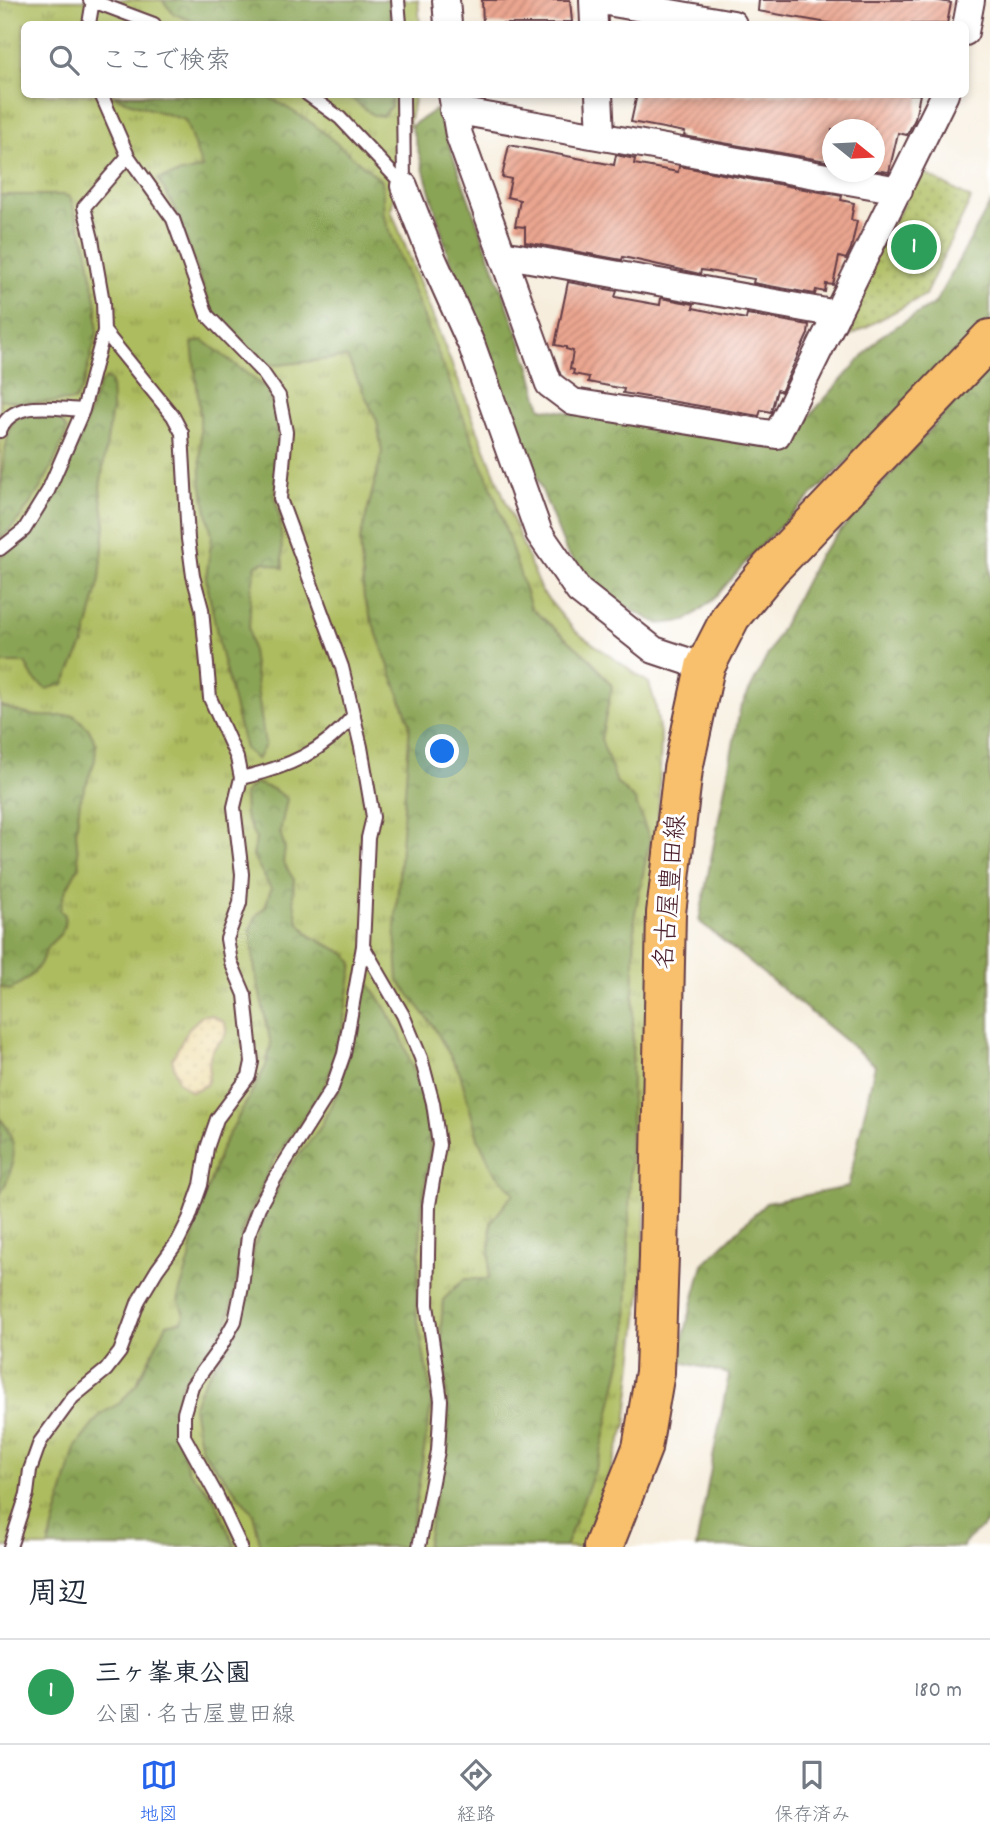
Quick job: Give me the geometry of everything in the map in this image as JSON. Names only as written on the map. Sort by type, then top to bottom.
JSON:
[{"type":"main road","name":"名古屋豊田線","points":[[603,1547],[642,1448],[654,1372],[666,913],[683,769],[705,667],[731,616],[770,569],[990,339]]},
{"type":"street","points":[[446,0],[448,21]]},
{"type":"street","points":[[594,21],[594,0],[716,21]]},
{"type":"street","points":[[967,21],[971,0]]},
{"type":"street","points":[[599,98],[601,135]]},
{"type":"street","points":[[898,190],[601,135],[452,102],[458,135],[549,384],[573,402],[777,435],[837,314],[898,190],[943,98]]},
{"type":"street","points":[[404,186],[431,255],[472,346],[539,533],[579,591],[654,650],[705,667]]},
{"type":"street","points":[[502,254],[837,314]]},
{"type":"lane","points":[[89,21],[91,0],[146,21]]},
{"type":"lane","points":[[398,0],[400,21]]},
{"type":"lane","points":[[103,98],[128,156],[173,219],[207,315],[263,373],[279,396],[286,432],[280,499],[342,667],[373,817],[368,838],[363,946],[344,1054],[332,1088],[259,1207],[248,1236],[243,1287],[235,1321],[222,1346],[192,1386],[184,1413],[184,1436],[241,1547]]},
{"type":"lane","points":[[312,98],[340,118],[404,186]]},
{"type":"lane","points":[[403,98],[404,186]]},
{"type":"lane","points":[[0,549],[24,530],[48,491],[82,410],[104,331],[103,302],[84,207],[128,156]]},
{"type":"lane","points":[[10,1547],[40,1442],[73,1397],[106,1370],[120,1352],[139,1300],[156,1270],[178,1241],[188,1219],[201,1185],[207,1148],[217,1119],[249,1076],[253,1062],[245,995],[231,962],[227,939],[240,903],[242,874],[234,807],[241,778],[237,758],[210,698],[202,609],[193,576],[188,539],[182,433],[173,416],[104,331]]},
{"type":"lane","points":[[0,431],[4,420],[15,410],[82,410]]},
{"type":"lane","points":[[241,778],[276,770],[314,752],[340,731],[354,715]]},
{"type":"lane","points":[[363,946],[403,1015],[421,1058],[433,1103],[439,1145],[429,1205],[427,1305],[441,1400],[438,1451],[419,1547]]},
{"type":"green space","points":[[0,0],[418,0],[420,21],[21,21],[21,98],[414,98],[391,210],[541,591],[575,631],[649,683],[661,740],[643,1274],[626,1425],[584,1547],[0,1547]]},
{"type":"green space","points":[[162,0],[389,0],[391,21],[192,21],[174,14]]},
{"type":"green space","points":[[119,98],[271,98],[312,123],[382,181],[384,217],[495,497],[531,608],[591,660],[612,686],[601,739],[617,783],[635,800],[650,840],[635,913],[627,1335],[600,1457],[565,1547],[426,1547],[449,1420],[441,1328],[443,1300],[464,1279],[489,1279],[491,1222],[514,1193],[493,1170],[478,1138],[460,1073],[432,1024],[398,980],[395,929],[410,724],[364,599],[360,540],[382,453],[377,421],[347,357],[278,365],[263,364],[212,312],[176,211],[158,179],[202,168],[185,120]]},
{"type":"green space","points":[[351,98],[392,98],[391,106],[383,116],[373,115]]},
{"type":"green space","points":[[436,109],[530,367],[541,408],[765,444],[787,441],[881,336],[935,303],[990,204],[990,322],[757,549],[714,599],[686,621],[659,624],[606,597],[567,553],[449,258],[411,126]]},
{"type":"green space","points":[[921,171],[971,199],[925,295],[826,349]]},
{"type":"green space","points":[[0,195],[70,197],[87,248],[97,306],[97,333],[82,389],[74,401],[23,403],[0,399]]},
{"type":"green space","points":[[203,340],[267,389],[278,422],[275,497],[280,519],[283,568],[265,562],[256,565],[251,591],[249,629],[265,745],[257,760],[245,749],[220,649],[206,578],[212,536],[201,482],[200,413],[192,343]]},
{"type":"green space","points":[[990,368],[990,1520],[964,1543],[963,1547],[696,1547],[729,1374],[677,1361],[703,1264],[766,1203],[848,1187],[875,1065],[699,921],[740,709],[819,555],[974,380]]},
{"type":"green space","points":[[106,378],[111,382],[112,409],[100,488],[105,525],[100,579],[84,643],[64,684],[46,689],[34,679],[25,663],[0,663],[0,558],[32,530],[58,489],[80,439],[99,385]]},
{"type":"green space","points":[[37,415],[58,416],[67,430],[40,489],[0,539],[2,476],[7,442],[16,419]]},
{"type":"green space","points":[[0,705],[36,716],[74,715],[88,728],[96,743],[95,760],[80,801],[76,833],[79,866],[64,894],[60,910],[65,915],[63,928],[47,948],[34,972],[10,990],[0,986]]},
{"type":"green space","points":[[255,783],[273,789],[287,799],[280,832],[285,849],[283,862],[294,880],[293,897],[298,922],[312,937],[346,954],[353,963],[340,1044],[325,1085],[273,1162],[242,1230],[237,1279],[227,1325],[181,1384],[176,1429],[188,1470],[214,1498],[235,1547],[48,1547],[75,1448],[101,1414],[120,1403],[136,1385],[167,1324],[182,1321],[184,1315],[178,1297],[190,1259],[196,1223],[221,1149],[266,1066],[271,1044],[255,971],[250,930],[257,915],[265,907],[271,889],[253,856],[256,839],[245,816],[244,794]]},
{"type":"green space","points":[[367,981],[400,1034],[426,1104],[430,1149],[422,1208],[416,1311],[432,1399],[409,1547],[261,1547],[253,1513],[201,1449],[193,1407],[204,1381],[236,1334],[250,1281],[254,1247],[266,1212],[288,1169],[320,1128],[339,1089]]},
{"type":"green space","points":[[0,1118],[11,1137],[14,1156],[0,1195]]},
{"type":"sand","points":[[203,1015],[211,1015],[224,1022],[226,1032],[210,1055],[206,1085],[191,1092],[178,1081],[172,1059],[189,1028]]},
{"type":"building","points":[[482,0],[570,0],[572,21],[483,21]]},
{"type":"building","points":[[759,0],[935,0],[951,3],[948,21],[816,21],[758,11]]},
{"type":"building","points":[[636,98],[919,98],[915,119],[907,135],[898,133],[889,172],[885,171],[885,119],[822,119],[822,160],[684,136],[685,132],[631,122]]},
{"type":"building","points":[[509,145],[614,165],[616,155],[635,159],[634,164],[678,172],[679,166],[842,196],[841,200],[854,203],[851,220],[857,221],[851,249],[846,259],[839,257],[833,285],[826,284],[825,292],[816,290],[815,294],[753,283],[754,279],[701,270],[700,274],[623,257],[622,260],[525,242],[525,227],[515,226],[520,200],[507,197],[511,179],[502,177]]},
{"type":"building","points":[[568,282],[617,291],[615,297],[660,305],[661,298],[746,319],[747,314],[809,325],[808,334],[781,392],[777,390],[771,412],[761,410],[759,416],[623,393],[624,389],[588,382],[589,377],[573,374],[574,370],[570,369],[573,351],[555,345]]},
{"type":"place","name":"三ヶ峯東公園","points":[[914,247]]}]
